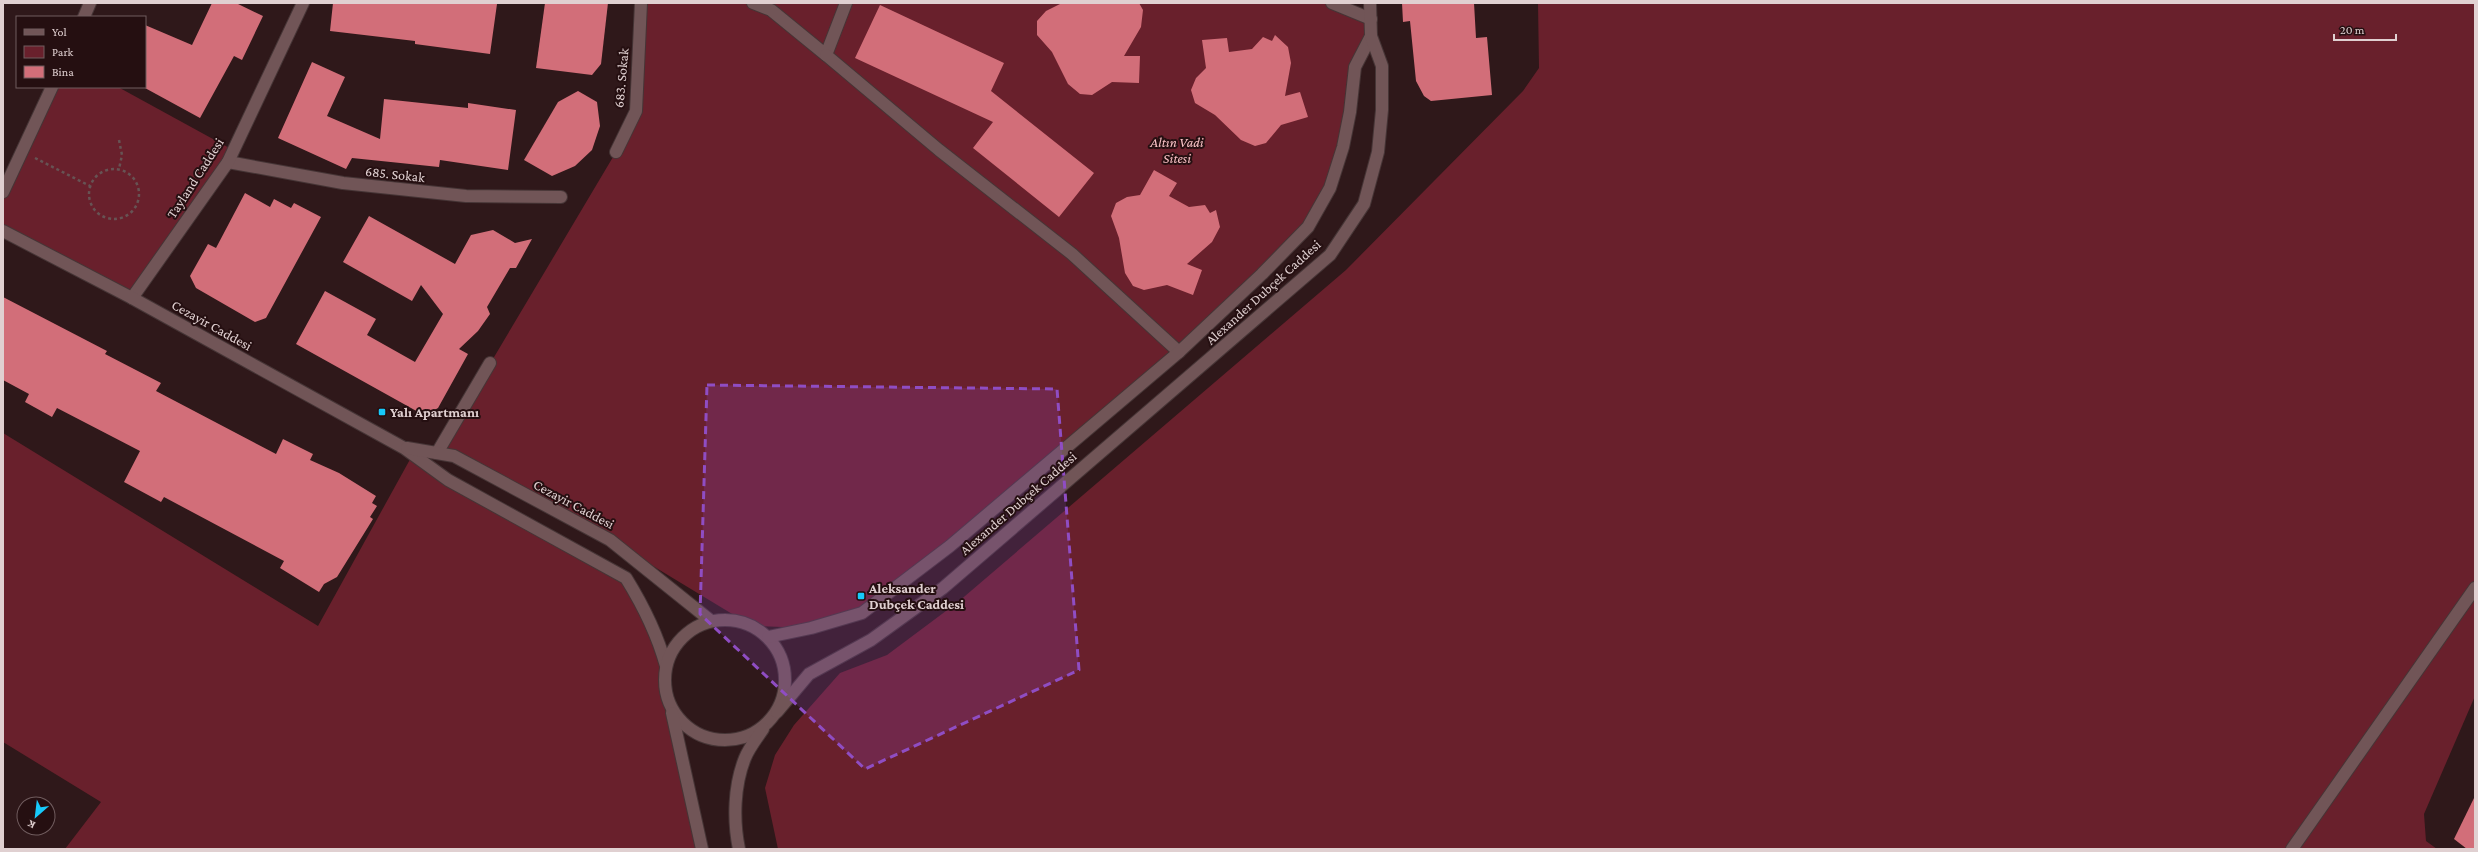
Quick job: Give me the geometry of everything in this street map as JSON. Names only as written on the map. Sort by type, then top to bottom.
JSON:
[{"type":"main road","points":[[84,16],[90,3]]},
{"type":"main road","name":"Tayland Caddesi","points":[[132,298],[228,162],[303,3]]},
{"type":"main road","name":"683. Sokak","points":[[616,152],[636,111],[641,3]]},
{"type":"main road","points":[[753,3],[771,10],[939,150],[1072,254],[1179,352]]},
{"type":"main road","points":[[826,55],[846,3]]},
{"type":"main road","points":[[1332,3],[1371,19]]},
{"type":"main road","points":[[1370,3],[1371,36]]},
{"type":"main road","name":"Alexander Dubçek Caddesi","points":[[768,637],[811,628],[862,613],[950,546],[1179,352],[1308,227],[1330,188],[1343,147],[1350,112],[1355,67],[1371,36]]},
{"type":"main road","name":"Alexander Dubçek Caddesi","points":[[777,712],[809,674],[871,640],[943,588],[1330,255],[1364,204],[1378,152],[1382,110],[1382,66],[1371,36]]},
{"type":"main road","points":[[3,192],[52,88]]},
{"type":"main road","name":"685. Sokak","points":[[228,162],[343,183],[466,196],[561,198]]},
{"type":"main road","name":"Cezayir Caddesi","points":[[3,231],[132,298],[404,448],[448,480],[626,578],[644,607],[656,632],[666,666]]},
{"type":"main road","points":[[437,453],[490,363]]},
{"type":"main road","name":"Cezayir Caddesi","points":[[404,448],[454,456],[610,540],[711,621]]},
{"type":"main road","points":[[2292,849],[2475,588]]},
{"type":"main road","points":[[702,846],[664,681],[666,666],[677,643],[692,628],[711,621],[732,620],[751,626],[768,637],[780,654],[785,673],[785,693],[777,712],[764,727],[745,757],[736,790],[738,844]]},
{"type":"main road","points":[[671,707],[678,718],[692,731],[709,739],[729,741],[747,737],[764,727]]},
{"type":"path","points":[[119,140],[122,155],[119,170]]},
{"type":"path","points":[[22,151],[90,186]]},
{"type":"path","points":[[106,170],[119,170],[130,174],[136,180],[139,188],[137,205],[131,213],[124,217],[111,218],[100,214],[90,202],[90,186],[99,174],[106,170]]},
{"type":"highlighted area","points":[[707,385],[1057,389],[1079,670],[865,769],[700,614]]},
{"type":"green space","name":"Altın Vadi Sitesi","points":[[641,3],[1332,3],[1371,19],[1355,67],[1343,147],[1308,227],[1179,352],[862,613],[811,628],[752,626],[610,540],[437,453],[616,152],[636,111]]},
{"type":"green space","points":[[1538,3],[2475,3],[2475,696],[2424,814],[2426,841],[2437,849],[778,849],[765,788],[775,755],[794,725],[840,673],[887,655],[958,602],[1346,270],[1523,91],[1539,68]]},
{"type":"green space","points":[[52,88],[120,88],[233,150],[132,298],[3,231],[3,192]]},
{"type":"green space","points":[[3,433],[318,626],[413,454],[626,578],[666,666],[664,681],[702,849],[65,849],[101,802],[3,742]]},
{"type":"building","points":[[212,3],[236,3],[263,16],[242,60],[234,56],[200,118],[145,88],[146,25],[192,45]]},
{"type":"building","points":[[333,3],[497,4],[490,54],[415,44],[415,41],[330,31]]},
{"type":"building","points":[[545,3],[608,3],[601,64],[592,75],[536,68]]},
{"type":"building","points":[[1062,3],[1139,3],[1143,10],[1141,27],[1124,56],[1140,56],[1139,83],[1112,82],[1092,95],[1080,94],[1068,84],[1052,52],[1037,35],[1037,21],[1046,11]]},
{"type":"building","points":[[1402,3],[1474,3],[1476,38],[1487,37],[1492,95],[1431,101],[1424,96],[1416,81],[1410,21],[1403,22]]},
{"type":"building","points":[[880,5],[1004,63],[991,91],[1094,173],[1059,217],[973,148],[993,122],[855,58]]},
{"type":"building","points":[[1275,35],[1288,47],[1291,63],[1285,96],[1300,92],[1308,117],[1281,125],[1266,143],[1255,146],[1241,140],[1215,115],[1195,103],[1191,90],[1196,78],[1206,68],[1202,40],[1227,38],[1229,52],[1252,49],[1263,37],[1272,41]]},
{"type":"building","points":[[312,62],[345,77],[327,116],[380,139],[384,99],[468,108],[468,103],[516,110],[508,170],[440,160],[439,167],[352,158],[346,169],[278,138]]},
{"type":"building","points":[[578,91],[597,102],[600,126],[592,150],[575,166],[552,176],[524,160],[558,102]]},
{"type":"building","points":[[1154,170],[1177,183],[1169,196],[1189,207],[1205,205],[1210,213],[1216,210],[1220,227],[1212,242],[1187,264],[1202,270],[1193,295],[1167,285],[1144,290],[1133,286],[1125,273],[1119,238],[1111,216],[1116,203],[1127,197],[1140,195]]},
{"type":"building","points":[[245,193],[270,207],[274,199],[291,208],[294,203],[321,217],[266,318],[255,322],[196,288],[190,276],[208,244],[216,248]]},
{"type":"building","points":[[369,216],[455,264],[471,235],[493,230],[515,243],[532,239],[516,268],[510,268],[487,307],[490,314],[478,331],[459,349],[468,354],[438,408],[429,413],[420,413],[296,344],[325,291],[376,319],[367,335],[415,362],[443,314],[421,285],[412,301],[343,262]]},
{"type":"building","points":[[3,297],[107,351],[105,354],[161,383],[156,391],[276,454],[283,439],[313,454],[310,460],[339,473],[376,496],[372,503],[377,506],[370,517],[373,519],[337,577],[324,584],[319,592],[280,568],[284,561],[164,497],[161,502],[124,482],[140,451],[57,408],[52,417],[25,402],[29,394],[3,380]]},
{"type":"building","points":[[2475,796],[2475,849],[2467,849],[2454,839]]},
{"type":"place","name":"Yalı Apartmanı","points":[[382,412]]},
{"type":"place","name":"Aleksander Dubçek Caddesi","points":[[861,596]]}]
